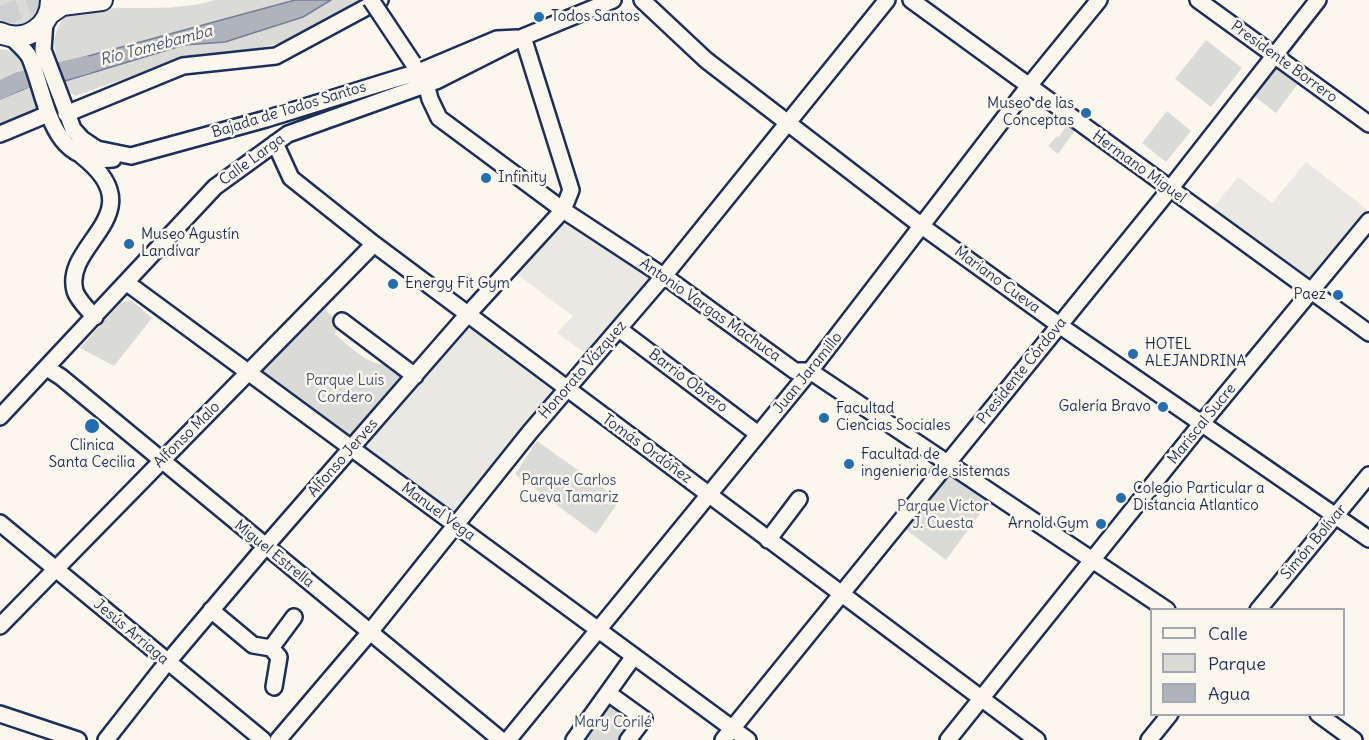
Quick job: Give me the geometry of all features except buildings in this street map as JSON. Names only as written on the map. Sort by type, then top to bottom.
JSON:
[{"type":"main road","points":[[4,35],[34,32],[48,12],[62,5],[102,0]]},
{"type":"street","name":"Antonio Vargas Machuca","points":[[371,0],[420,73],[429,99],[439,118],[562,210],[663,276],[795,371],[810,372],[1165,608]]},
{"type":"street","points":[[66,114],[183,66],[276,56],[380,0]]},
{"type":"street","points":[[523,37],[613,0]]},
{"type":"street","name":"Mariano Cueva","points":[[642,0],[706,60],[923,227],[1059,325],[1369,539]]},
{"type":"street","name":"Honorato Vázquez","points":[[278,740],[370,632],[566,389],[663,276],[887,0]]},
{"type":"street","name":"Hermano Miguel","points":[[911,0],[1369,333]]},
{"type":"street","name":"Juan Jaramillo","points":[[508,740],[810,372],[1028,87],[1099,0]]},
{"type":"street","name":"Presidente Borrero","points":[[1198,0],[1369,124]]},
{"type":"street","name":"Presidente Córdova","points":[[727,734],[1170,189],[1318,0]]},
{"type":"street","name":"Bajada de Todos Santos","points":[[48,12],[43,50],[73,129],[88,144],[110,153],[131,156],[420,73],[497,39],[523,37]]},
{"type":"street","points":[[4,35],[29,55],[48,114],[65,142],[102,177],[110,201],[110,210],[77,268],[75,279],[75,292],[95,316]]},
{"type":"street","name":"Alfonso Jerves","points":[[106,740],[265,547],[562,210],[571,190],[523,37]]},
{"type":"street","name":"Calle Larga","points":[[0,417],[127,284],[215,187],[288,134],[420,73]]},
{"type":"street","points":[[0,134],[48,114]]},
{"type":"street","name":"Tomás Ordóñez","points":[[275,143],[291,178],[374,244],[980,700],[1037,740]]},
{"type":"street","points":[[79,154],[103,160],[131,156]]},
{"type":"street","name":"Mariscal Sucre","points":[[948,740],[1202,423],[1369,221]]},
{"type":"street","name":"Alfonso Malo","points":[[0,626],[374,244]]},
{"type":"street","name":"Manuel Vega","points":[[127,284],[634,656],[727,734],[748,740]]},
{"type":"street","points":[[342,321],[415,376]]},
{"type":"street","name":"Barrio Obrero","points":[[619,329],[758,434]]},
{"type":"street","name":"Miguel Estrella","points":[[47,368],[61,377],[501,740]]},
{"type":"street","name":"Simón Bolívar","points":[[1259,608],[1369,475]]},
{"type":"street","points":[[768,540],[799,499]]},
{"type":"street","name":"Jesús Arriaga","points":[[0,523],[263,740]]},
{"type":"street","points":[[211,610],[253,645],[271,648],[279,657],[274,687]]},
{"type":"street","points":[[271,648],[294,617]]},
{"type":"street","points":[[574,740],[634,656]]},
{"type":"street","points":[[608,693],[644,719],[628,740]]},
{"type":"street","points":[[0,714],[78,740]]},
{"type":"street","points":[[1149,740],[1168,716]]},
{"type":"street","points":[[1321,716],[1354,740]]},
{"type":"shaded area","points":[[1306,162],[1369,211],[1369,215],[1316,279],[1309,278],[1211,210],[1238,177],[1272,203]]},
{"type":"shaded area","points":[[565,216],[654,278],[588,355],[557,333],[573,316],[513,271]]},
{"type":"shaded area","points":[[467,325],[553,392],[456,515],[364,446]]},
{"type":"green space","points":[[0,0],[43,0],[42,11],[26,29],[0,25]]},
{"type":"green space","points":[[215,0],[295,0],[59,64],[54,43],[56,32],[67,13],[104,8],[178,7]]},
{"type":"green space","points":[[331,0],[370,0],[296,39],[235,54],[146,71],[75,96],[69,91],[65,81],[184,45],[225,42],[303,17]]},
{"type":"green space","points":[[1206,40],[1242,68],[1211,107],[1175,79]]},
{"type":"green space","points":[[0,49],[16,51],[24,60],[27,73],[0,85]]},
{"type":"green space","points":[[1278,64],[1300,81],[1276,113],[1254,96]]},
{"type":"green space","points":[[31,86],[37,110],[0,129],[0,99]]},
{"type":"green space","points":[[1167,111],[1191,131],[1166,162],[1142,143]]},
{"type":"green space","points":[[1068,123],[1076,129],[1058,154],[1048,146],[1057,136],[1059,137]]},
{"type":"green space","points":[[131,300],[152,318],[114,366],[80,348],[121,303]]},
{"type":"green space","name":"Parque Luis Cordero","points":[[325,309],[338,323],[335,334],[356,352],[370,361],[395,365],[409,376],[352,440],[261,371]]},
{"type":"green space","name":"Parque Carlos Cueva Tamariz","points":[[537,441],[620,500],[596,534],[515,474]]},
{"type":"green space","name":"Parque Víctor J. Cuesta","points":[[947,466],[993,496],[946,560],[900,525]]},
{"type":"green space","name":"Mary Corilé","points":[[610,698],[639,723],[627,740],[579,740]]},
{"type":"water","points":[[295,0],[331,0],[303,17],[225,42],[184,45],[65,81],[59,64]]},
{"type":"water","points":[[27,73],[31,86],[0,99],[0,85]]},
{"type":"waterway","name":"Río Tomebamba","points":[[0,90],[19,81],[86,65]]},
{"type":"tunnel","points":[[0,17],[44,0]]},
{"type":"place","name":"Todos Santos","points":[[539,17]]},
{"type":"place","name":"Museo de las Conceptas","points":[[1086,113]]},
{"type":"place","name":"Infinity","points":[[486,178]]},
{"type":"place","name":"Museo Agustín Landívar","points":[[129,244]]},
{"type":"place","name":"Energy Fit Gym","points":[[393,284]]},
{"type":"place","name":"Paez","points":[[1338,295]]},
{"type":"place","name":"HOTEL ALEJANDRINA","points":[[1133,354]]},
{"type":"place","name":"Galería Bravo","points":[[1163,407]]},
{"type":"place","name":"Facultad Ciencias Sociales","points":[[824,418]]},
{"type":"place","name":"Clinica Santa Cecilia","points":[[92,426]]},
{"type":"place","name":"Facultad de ingenieria de sistemas","points":[[849,464]]},
{"type":"place","name":"Colegio Particular a Distancia Atlantico","points":[[1121,498]]},
{"type":"place","name":"Arnold Gym","points":[[1101,524]]}]
